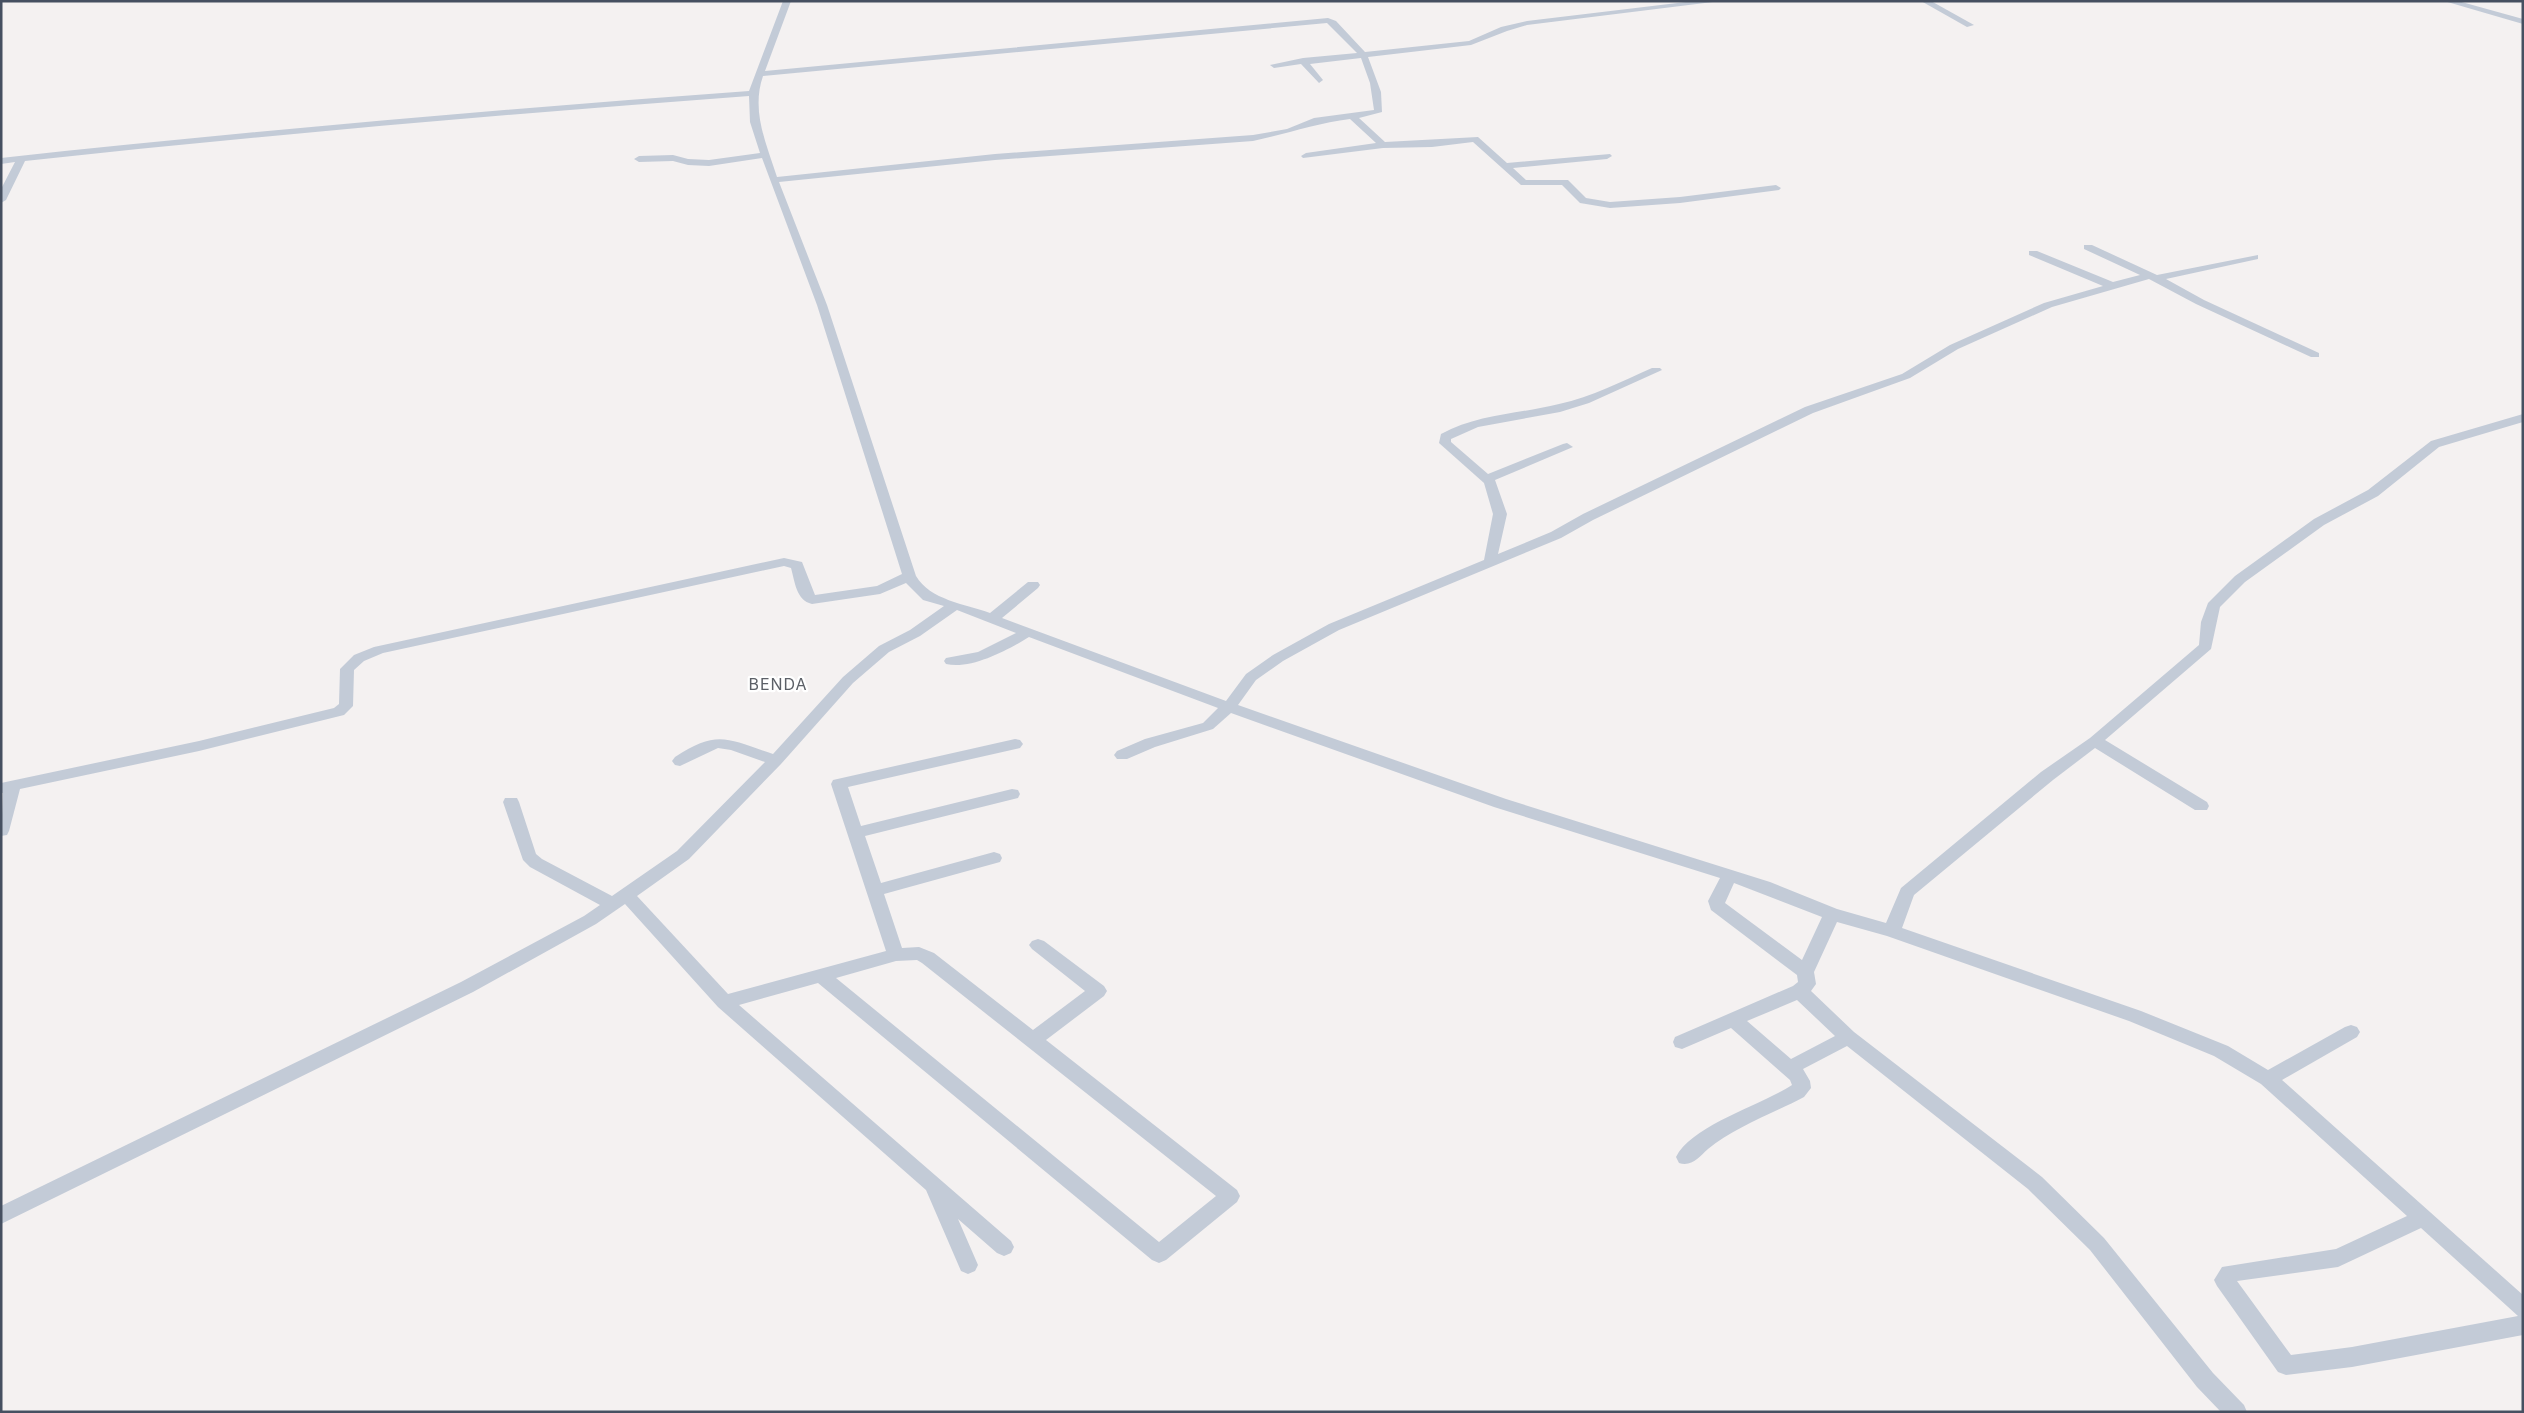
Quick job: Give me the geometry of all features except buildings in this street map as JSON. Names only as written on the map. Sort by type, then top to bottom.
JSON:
[{"type":"street","points":[[787,1],[762,74],[753,93],[755,122],[773,180],[822,306],[909,576],[916,590],[933,600],[955,605],[993,618],[1229,707],[1500,804],[1764,886],[1832,914],[1892,931],[2135,1016],[2222,1051],[2268,1079],[2523,1309]]},
{"type":"street","points":[[1274,65],[1471,43],[1497,32],[1527,23],[1717,1]]},
{"type":"street","points":[[1925,1],[1970,25]]},
{"type":"street","points":[[2448,1],[2523,22]]},
{"type":"street","points":[[762,74],[1328,20],[1333,22],[1363,55],[1375,85],[1380,108],[1378,112],[1314,121],[1288,131],[1253,138],[995,157],[773,180]]},
{"type":"street","points":[[1303,61],[1320,80]]},
{"type":"street","points":[[1,161],[154,144],[534,109],[753,93]]},
{"type":"street","points":[[1352,116],[1383,145]]},
{"type":"street","points":[[1306,156],[1383,145],[1432,144],[1471,138],[1479,141],[1524,183],[1565,182],[1583,201],[1610,205],[1680,200],[1776,188]]},
{"type":"street","points":[[639,159],[673,158],[688,162],[709,163],[765,155]]},
{"type":"street","points":[[1506,166],[1607,156]]},
{"type":"street","points":[[1,200],[21,159]]},
{"type":"street","points":[[2088,247],[2153,277],[2200,302],[2315,355]]},
{"type":"street","points":[[2033,253],[2113,286]]},
{"type":"street","points":[[1122,755],[1150,742],[1208,726],[1229,707],[1251,677],[1278,658],[1334,627],[1556,535],[1588,516],[1809,410],[1906,376],[1954,347],[2048,305],[2113,286],[2254,257]]},
{"type":"street","points":[[1492,562],[1490,558],[1500,514],[1490,482],[1445,443],[1445,437],[1454,431],[1504,418],[1576,404],[1656,370]]},
{"type":"street","points":[[1892,931],[1907,892],[2047,776],[2095,741],[2206,646],[2208,622],[2213,606],[2240,579],[2320,522],[2373,492],[2435,444],[2523,418]]},
{"type":"street","points":[[1486,479],[1567,447]]},
{"type":"street","points":[[1,831],[7,787],[190,748],[339,712],[346,706],[347,669],[359,658],[379,650],[784,562],[797,565],[806,596],[812,600],[888,588],[909,576]]},
{"type":"street","points":[[993,618],[1033,585]]},
{"type":"street","points":[[1,1216],[467,987],[590,920],[683,856],[776,760],[855,673],[884,649],[915,633],[955,605]]},
{"type":"street","points":[[951,661],[967,660],[999,650],[1028,631]]},
{"type":"street","points":[[680,760],[701,746],[722,741],[776,760]]},
{"type":"street","points":[[2095,741],[2201,806]]},
{"type":"street","points":[[896,955],[840,784],[1015,744]]},
{"type":"street","points":[[856,833],[1012,794]]},
{"type":"street","points":[[512,802],[529,856],[536,863],[620,899],[724,1002],[1004,1247]]},
{"type":"street","points":[[875,891],[994,858]]},
{"type":"street","points":[[1730,875],[1716,901],[1717,906],[1805,972]]},
{"type":"street","points":[[1682,1042],[1799,991],[1807,984],[1805,972],[1832,914]]},
{"type":"street","points":[[1033,1040],[1098,992],[1038,945]]},
{"type":"street","points":[[724,1002],[821,975],[896,955],[919,953],[1033,1040],[1230,1196],[1159,1254],[821,975]]},
{"type":"street","points":[[1799,991],[1848,1037],[2035,1183],[2097,1244],[2205,1380],[2236,1412]]},
{"type":"street","points":[[1686,1157],[1708,1138],[1802,1088],[1801,1081],[1789,1068],[1732,1019]]},
{"type":"street","points":[[2268,1079],[2350,1032]]},
{"type":"street","points":[[1789,1068],[1848,1037]]},
{"type":"street","points":[[934,1185],[968,1265]]},
{"type":"street","points":[[2424,1218],[2338,1258],[2229,1273],[2224,1280],[2286,1365],[2352,1357],[2523,1325]]},
{"type":"district","name":"BENDA","points":[[778,684]]}]
